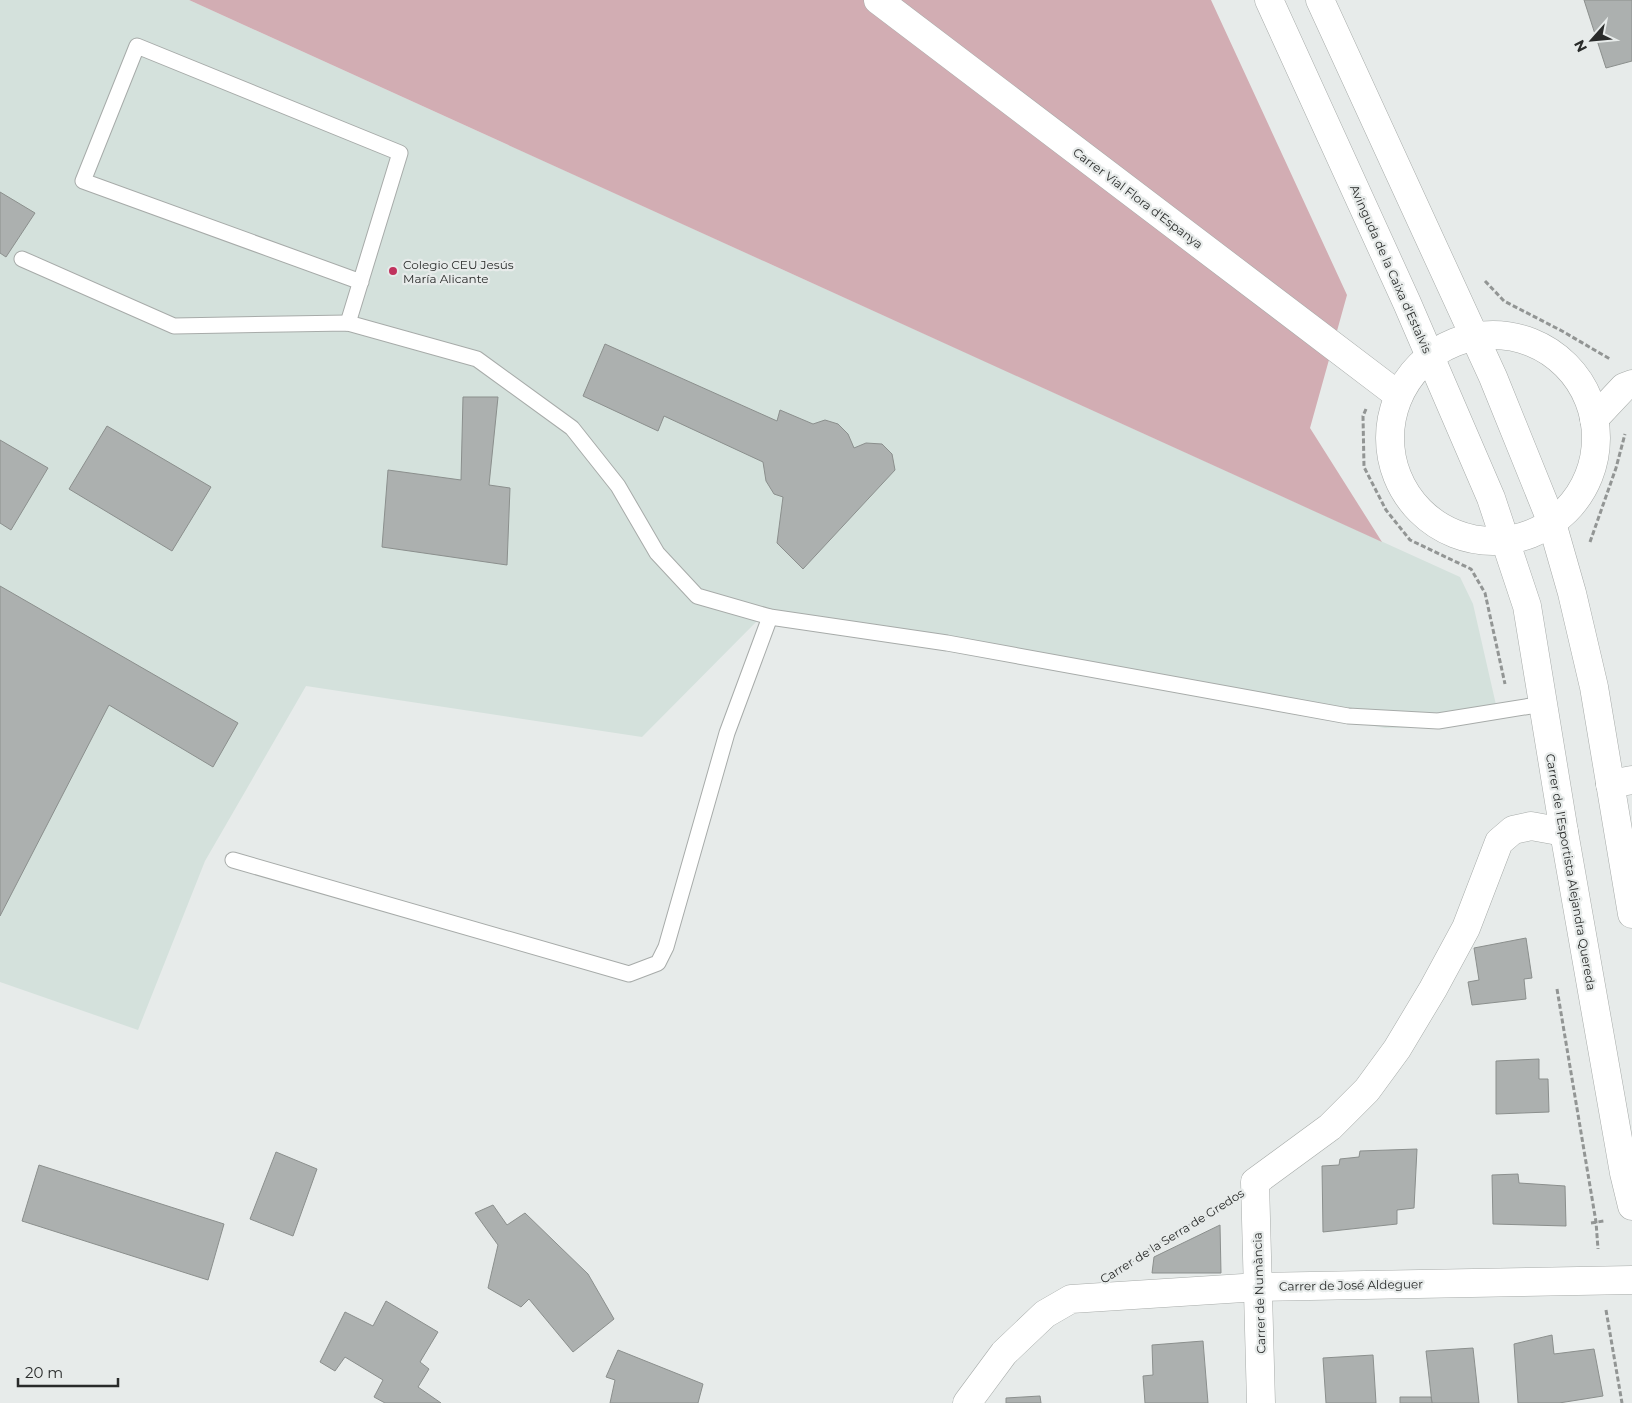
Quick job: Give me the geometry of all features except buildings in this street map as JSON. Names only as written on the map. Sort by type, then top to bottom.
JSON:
[{"type":"main road","name":"Carrer Vial Flora d'Espanya","points":[[878,0],[1398,396]]},
{"type":"main road","name":"Avinguda de la Caixa d'Estalvis","points":[[1269,0],[1430,355],[1491,498],[1506,541]]},
{"type":"main road","points":[[1320,0],[1493,377],[1552,523],[1572,593],[1594,688],[1621,782],[1632,914]]},
{"type":"main road","points":[[1493,334],[1512,336],[1548,350],[1576,376],[1592,406],[1596,443],[1592,466],[1583,488],[1569,508],[1552,523],[1530,535],[1506,541],[1475,540],[1445,530],[1420,512],[1401,487],[1391,457],[1390,426],[1398,396],[1411,373],[1430,355],[1451,343],[1474,336],[1493,334]]},
{"type":"main road","points":[[1576,376],[1628,385]]},
{"type":"main road","points":[[1594,419],[1628,385]]},
{"type":"main road","name":"Carrer de l'Esportista Alejandra Quereda","points":[[1506,541],[1527,606],[1564,832],[1624,1173],[1632,1206]]},
{"type":"main road","name":"Carrer de la Serra de Gredos","points":[[1256,1182],[1330,1126],[1367,1090],[1397,1049],[1433,989],[1466,928],[1499,842],[1513,830],[1530,826],[1564,832]]},
{"type":"main road","name":"Carrer de Numància","points":[[1256,1182],[1261,1403]]},
{"type":"main road","name":"Carrer de José Aldeguer","points":[[966,1403],[1004,1353],[1045,1314],[1071,1299],[1259,1287],[1632,1280]]},
{"type":"lane","points":[[348,323],[361,282],[400,153],[137,46],[83,181],[361,282]]},
{"type":"lane","points":[[22,259],[174,326],[348,323],[477,360],[572,428],[618,486],[657,553],[697,596],[770,617],[947,643],[1348,716],[1438,721],[1543,704]]},
{"type":"lane","points":[[233,860],[629,974],[658,963],[666,947],[727,733],[770,617]]},
{"type":"path","points":[[1482,278],[1504,301],[1562,330],[1610,360]]},
{"type":"path","points":[[1589,543],[1616,468],[1627,426]]},
{"type":"path","name":"Carrer de la Serra de Gredos","points":[[1126,1264],[1165,1239],[1238,1198],[1256,1182]]},
{"type":"shaded area","name":"Colegio CEU Jesús María Alicante","points":[[0,0],[189,0],[1460,577],[1473,604],[1499,718],[1452,727],[1385,728],[762,616],[642,737],[306,686],[205,861],[138,1030],[0,982]]},
{"type":"shaded area","points":[[189,0],[1211,0],[1347,295],[1310,428],[1382,542]]},
{"type":"place","name":"Colegio CEU Jesús María Alicante","points":[[393,271]]}]
